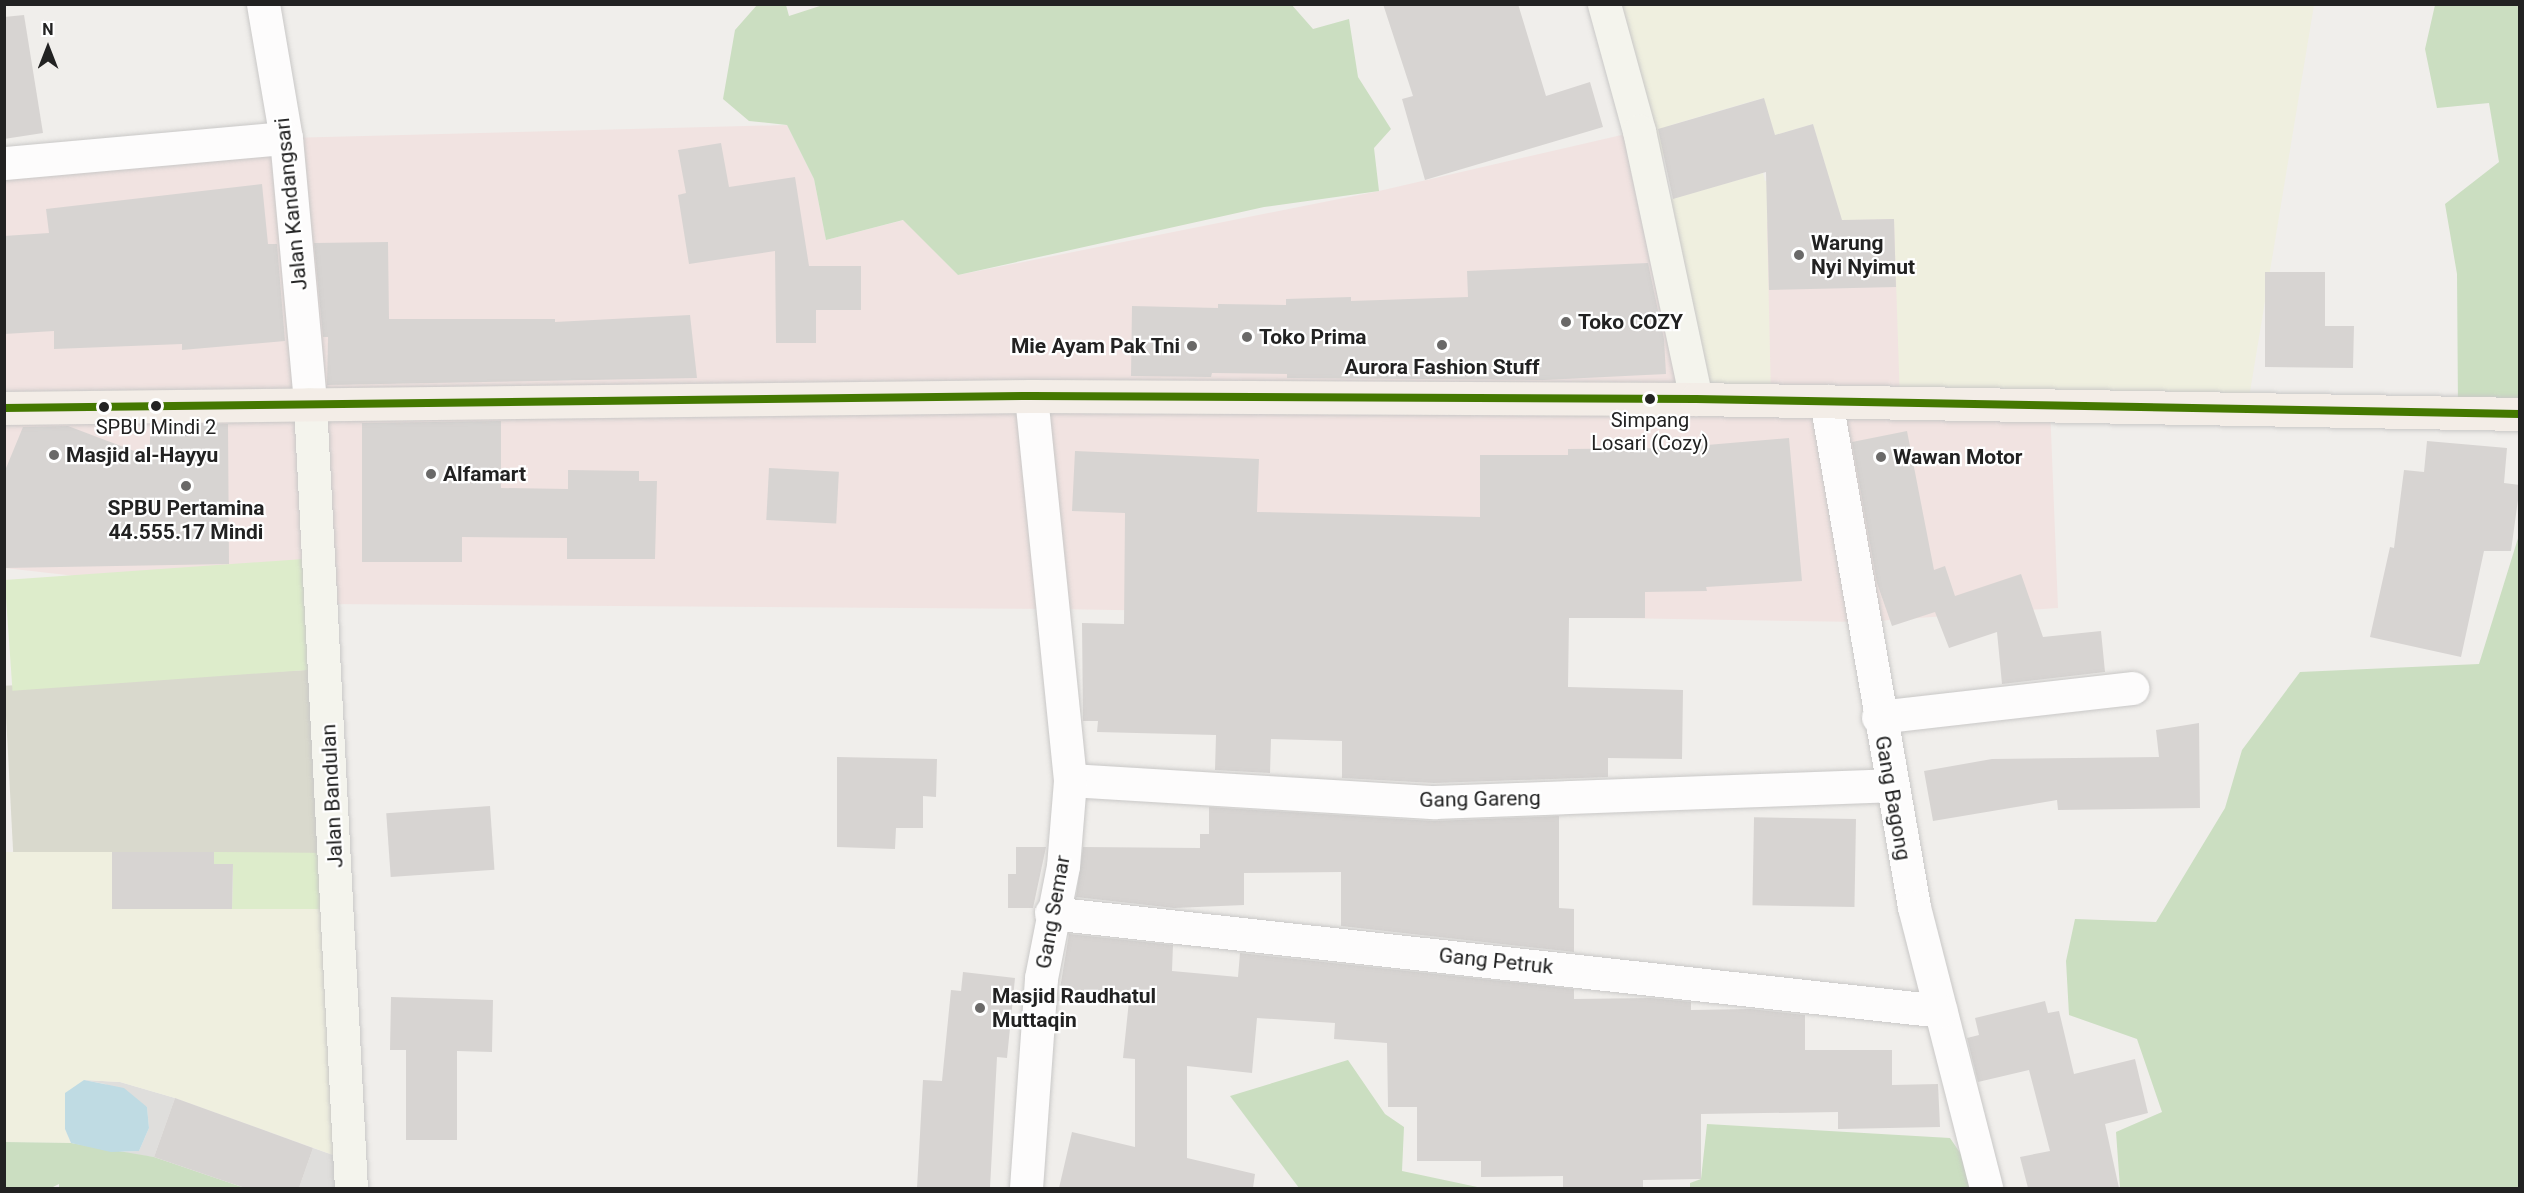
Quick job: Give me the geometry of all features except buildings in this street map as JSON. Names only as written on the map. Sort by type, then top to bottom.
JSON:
[{"type":"main road","points":[[4,408],[1031,396],[1696,399],[2520,414]]},
{"type":"street","name":"Jalan Kandangsari","points":[[262,4],[286,138],[310,404]]},
{"type":"street","points":[[1604,4],[1639,131],[1696,399]]},
{"type":"street","points":[[4,163],[286,138]]},
{"type":"street","name":"Gang Semar","points":[[1026,1188],[1041,978],[1051,913],[1063,866],[1070,780],[1031,396]]},
{"type":"street","name":"Gang Bagong","points":[[1826,401],[1878,717],[1914,906],[1986,1188]]},
{"type":"street","name":"Jalan Bandulan","points":[[310,404],[351,1188]]},
{"type":"street","points":[[1878,717],[2132,688]]},
{"type":"street","name":"Gang Gareng","points":[[1070,780],[1434,802],[1890,785]]},
{"type":"street","name":"Gang Petruk","points":[[1051,913],[1941,1011]]},
{"type":"shaded area","points":[[787,125],[814,179],[826,240],[904,220],[958,275],[1379,191],[1639,131],[1696,399],[1767,222],[1894,219],[2050,406],[2058,608],[1862,622],[1053,609],[321,604],[5,568],[4,163],[286,138]]},
{"type":"shaded area","points":[[325,669],[335,853],[14,870],[4,686]]},
{"type":"shaded area","points":[[84,1080],[120,1082],[175,1098],[154,1157],[111,1152],[139,1151],[149,1128],[147,1107],[105,1084]]},
{"type":"shaded area","points":[[313,1148],[350,1161],[351,1188],[299,1188]]},
{"type":"green space","points":[[826,4],[1291,4],[1313,29],[1349,19],[1358,77],[1391,129],[1374,148],[1379,191],[1264,207],[958,275],[903,220],[826,240],[814,179],[787,125],[749,121],[723,99],[735,30],[757,5],[786,5],[789,16]]},
{"type":"green space","points":[[1608,5],[2314,5],[2248,404],[1900,403],[1894,219],[1767,222],[1771,397],[1696,396],[1656,203],[1763,173],[1765,181],[1825,164],[1813,124],[1775,135],[1763,98],[1671,125],[1678,151],[1646,162]]},
{"type":"green space","points":[[2435,5],[2519,5],[2519,412],[2458,410],[2457,274],[2445,204],[2499,162],[2489,103],[2437,108],[2425,49]]},
{"type":"green space","points":[[2519,535],[2519,1188],[2120,1188],[2116,1132],[2162,1112],[2137,1039],[2069,1015],[2066,961],[2075,919],[2156,922],[2225,808],[2242,750],[2300,672],[2479,664]]},
{"type":"green space","points":[[318,558],[326,669],[13,691],[5,580]]},
{"type":"green space","points":[[5,852],[112,852],[113,909],[337,909],[350,1161],[175,1098],[120,1082],[85,1080],[65,1094],[65,1129],[71,1143],[5,1142]]},
{"type":"green space","points":[[214,852],[335,853],[337,909],[232,909],[233,864],[214,864]]},
{"type":"green space","points":[[1348,1060],[1385,1114],[1404,1127],[1402,1171],[1482,1188],[1299,1188],[1230,1096]]},
{"type":"green space","points":[[1707,1124],[1950,1138],[1984,1188],[1690,1188],[1690,1183],[1701,1179]]},
{"type":"green space","points":[[5,1142],[71,1143],[154,1157],[245,1188],[59,1188],[59,1184],[51,1188],[5,1188]]},
{"type":"water","points":[[84,1080],[124,1088],[147,1107],[149,1128],[139,1151],[111,1152],[71,1143],[65,1129],[65,1093]]},
{"type":"transit line","points":[[4,408],[1031,396],[1696,399],[2520,414]]},
{"type":"place","name":"Warung Nyi Nyimut","points":[[1799,255]]},
{"type":"place","name":"Toko COZY","points":[[1566,322]]},
{"type":"place","name":"Toko Prima","points":[[1247,337]]},
{"type":"place","name":"Aurora Fashion Stuff","points":[[1442,345]]},
{"type":"place","name":"Mie Ayam Pak Tni","points":[[1192,346]]},
{"type":"place","name":"Simpang Losari (Cozy)","points":[[1650,399]]},
{"type":"place","name":"SPBU Mindi 2","points":[[156,406]]},
{"type":"place","name":"Masjid al-Hayyu","points":[[54,455]]},
{"type":"place","name":"Wawan Motor","points":[[1881,457]]},
{"type":"place","name":"Alfamart","points":[[431,474]]},
{"type":"place","name":"SPBU Pertamina 44.555.17 Mindi","points":[[186,486]]},
{"type":"place","name":"Masjid Raudhatul Muttaqin","points":[[980,1008]]}]
